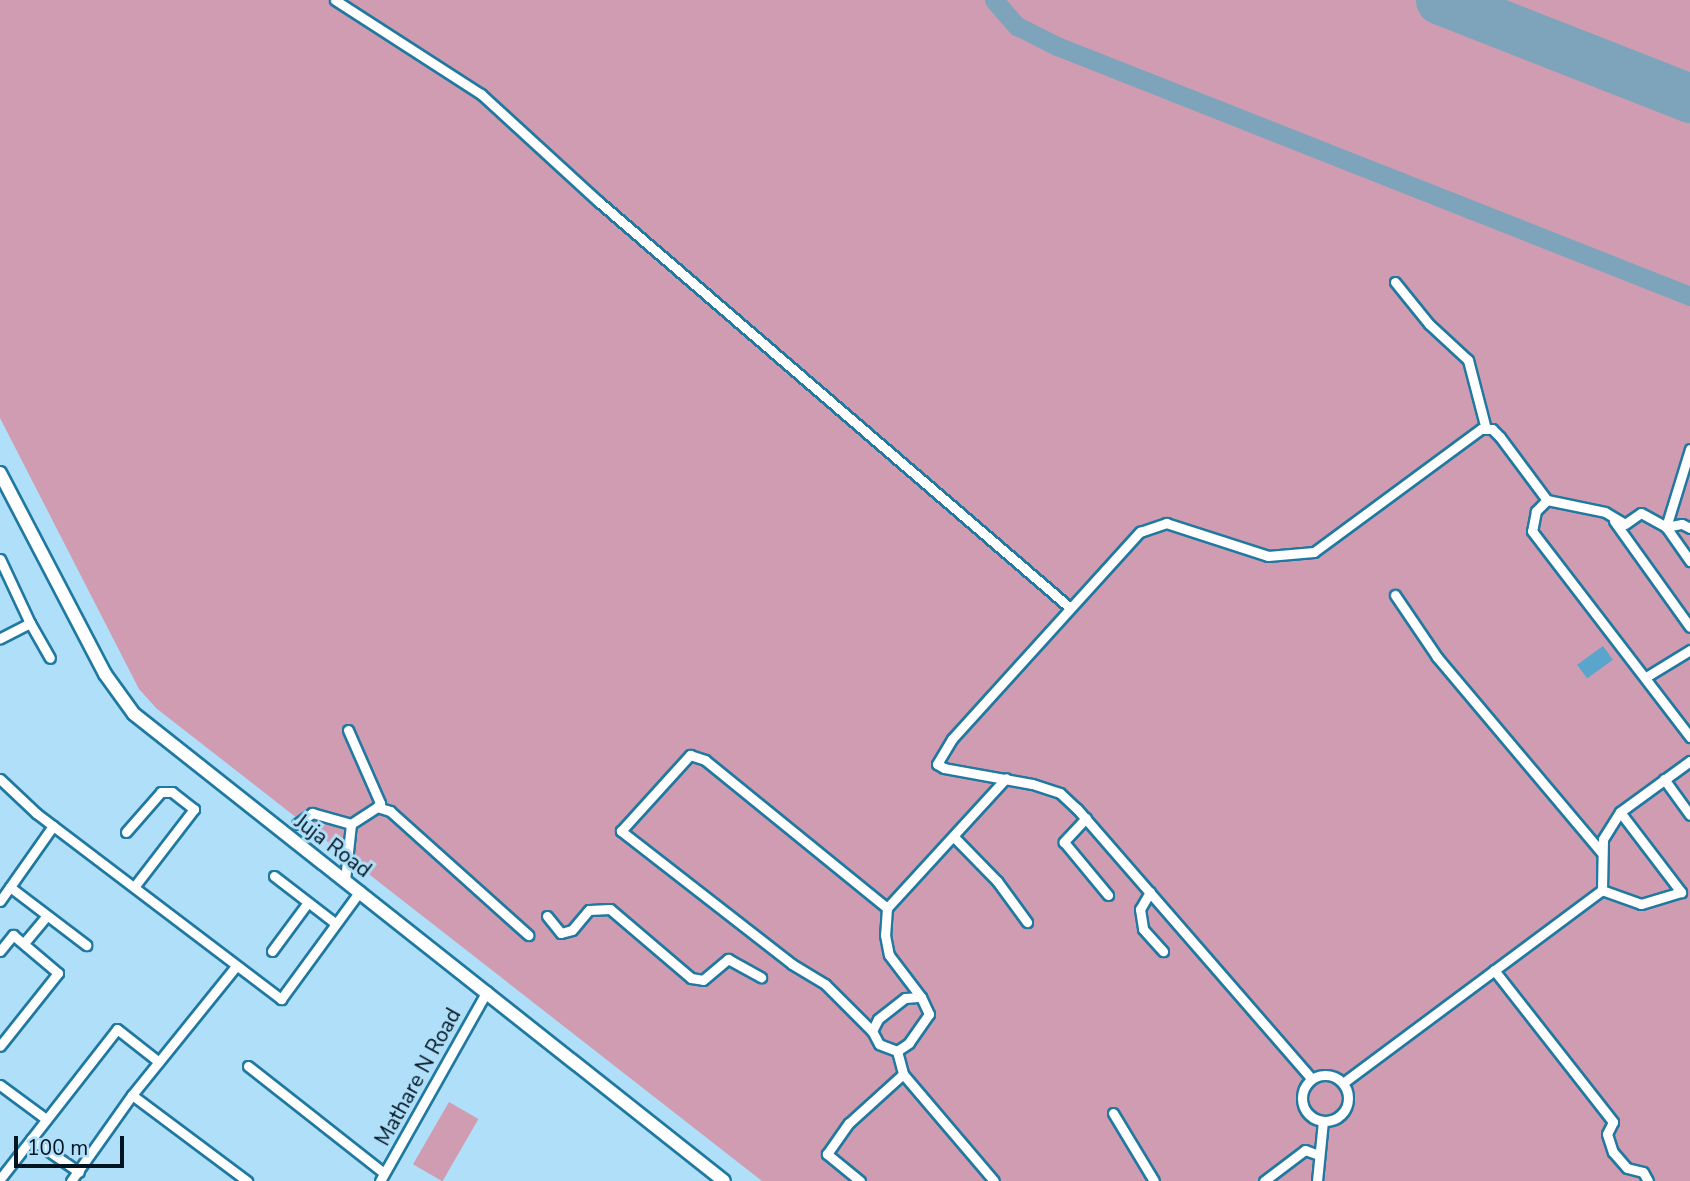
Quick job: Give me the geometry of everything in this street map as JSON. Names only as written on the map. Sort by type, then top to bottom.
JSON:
[{"type":"main road","name":"Juja Road","points":[[0,473],[123,702],[724,1181]]},
{"type":"street","points":[[335,0],[481,94],[599,202],[1069,607]]},
{"type":"street","points":[[1395,282],[1429,324],[1468,360],[1486,429],[1500,438],[1547,500],[1605,512],[1625,524],[1641,513],[1666,527],[1690,561]]},
{"type":"street","points":[[1311,1078],[1086,818],[1060,793],[1006,778],[937,764],[952,739],[1069,607],[1140,532],[1166,523],[1268,556],[1314,552],[1467,436],[1486,429]]},
{"type":"street","points":[[1666,527],[1690,449]]},
{"type":"street","points":[[1547,500],[1535,511],[1532,531],[1690,737]]},
{"type":"street","points":[[1605,512],[1690,627]]},
{"type":"street","points":[[1666,527],[1682,524],[1690,528]]},
{"type":"street","points":[[0,559],[50,658]]},
{"type":"street","points":[[1395,595],[1437,657],[1601,852]]},
{"type":"street","points":[[0,638],[30,623]]},
{"type":"street","points":[[1646,677],[1690,650]]},
{"type":"street","points":[[297,824],[312,813],[351,824],[380,803],[348,730]]},
{"type":"street","points":[[887,908],[705,760],[690,755],[621,831],[792,964],[825,984],[872,1031],[879,1044],[897,1051]]},
{"type":"street","points":[[1602,890],[1601,852],[1613,817],[1690,761]]},
{"type":"street","points":[[897,1051],[922,1028],[929,1014],[921,997],[889,955],[884,935],[887,908],[1006,778]]},
{"type":"street","points":[[0,779],[53,826],[281,999],[360,891]]},
{"type":"street","points":[[1664,779],[1690,815]]},
{"type":"street","points":[[126,832],[160,792],[172,792],[194,809],[134,887]]},
{"type":"street","points":[[377,807],[410,824],[528,935]]},
{"type":"street","points":[[1620,812],[1681,892]]},
{"type":"street","points":[[1086,818],[1064,842],[1108,895]]},
{"type":"street","points":[[345,880],[351,824]]},
{"type":"street","points":[[0,901],[53,826]]},
{"type":"street","points":[[954,837],[997,881],[1027,922]]},
{"type":"street","points":[[274,876],[306,905],[335,923]]},
{"type":"street","points":[[1602,890],[1642,904],[1681,892],[1690,886]]},
{"type":"street","points":[[10,887],[86,946]]},
{"type":"street","points":[[1343,1083],[1602,890]]},
{"type":"street","points":[[1150,892],[1140,909],[1143,929],[1163,951]]},
{"type":"street","points":[[272,951],[306,905]]},
{"type":"street","points":[[547,916],[561,933],[572,930],[589,910],[610,909],[691,978],[703,981],[728,959],[761,977]]},
{"type":"street","points":[[24,943],[47,916]]},
{"type":"street","points":[[0,951],[11,935],[24,943],[58,975],[0,1046]]},
{"type":"street","points":[[71,1181],[132,1095],[236,966]]},
{"type":"street","points":[[1494,970],[1613,1122],[1608,1134],[1613,1152],[1627,1168],[1643,1172],[1648,1181]]},
{"type":"street","name":"Mathare N Road","points":[[382,1177],[487,991]]},
{"type":"street","points":[[872,1031],[878,1019],[905,998],[921,997]]},
{"type":"street","points":[[0,1179],[117,1029],[159,1062]]},
{"type":"street","points":[[897,1051],[903,1074],[994,1181]]},
{"type":"street","points":[[248,1066],[382,1177]]},
{"type":"street","points":[[860,1181],[827,1154],[849,1123],[903,1074]]},
{"type":"street","points":[[1328,1074],[1343,1083],[1348,1093],[1342,1113],[1323,1121],[1312,1117],[1302,1098],[1311,1078],[1328,1074]]},
{"type":"street","points":[[0,1085],[46,1119]]},
{"type":"street","points":[[132,1095],[235,1177],[247,1181]]},
{"type":"street","points":[[1113,1113],[1154,1181]]},
{"type":"street","points":[[1317,1181],[1323,1121]]},
{"type":"street","points":[[31,1139],[79,1172]]},
{"type":"street","points":[[1264,1181],[1305,1150],[1319,1155]]},
{"type":"shaded area","points":[[0,0],[1690,0],[1690,1181],[762,1181],[156,708],[139,689],[0,418]]},
{"type":"shaded area","points":[[449,1102],[478,1119],[443,1181],[413,1164]]},
{"type":"water","points":[[1603,646],[1613,660],[1587,679],[1577,665]]},
{"type":"taxiway","points":[[994,0],[1017,26],[1057,46],[1690,296]]},
{"type":"runway","points":[[1440,0],[1690,98]]}]
